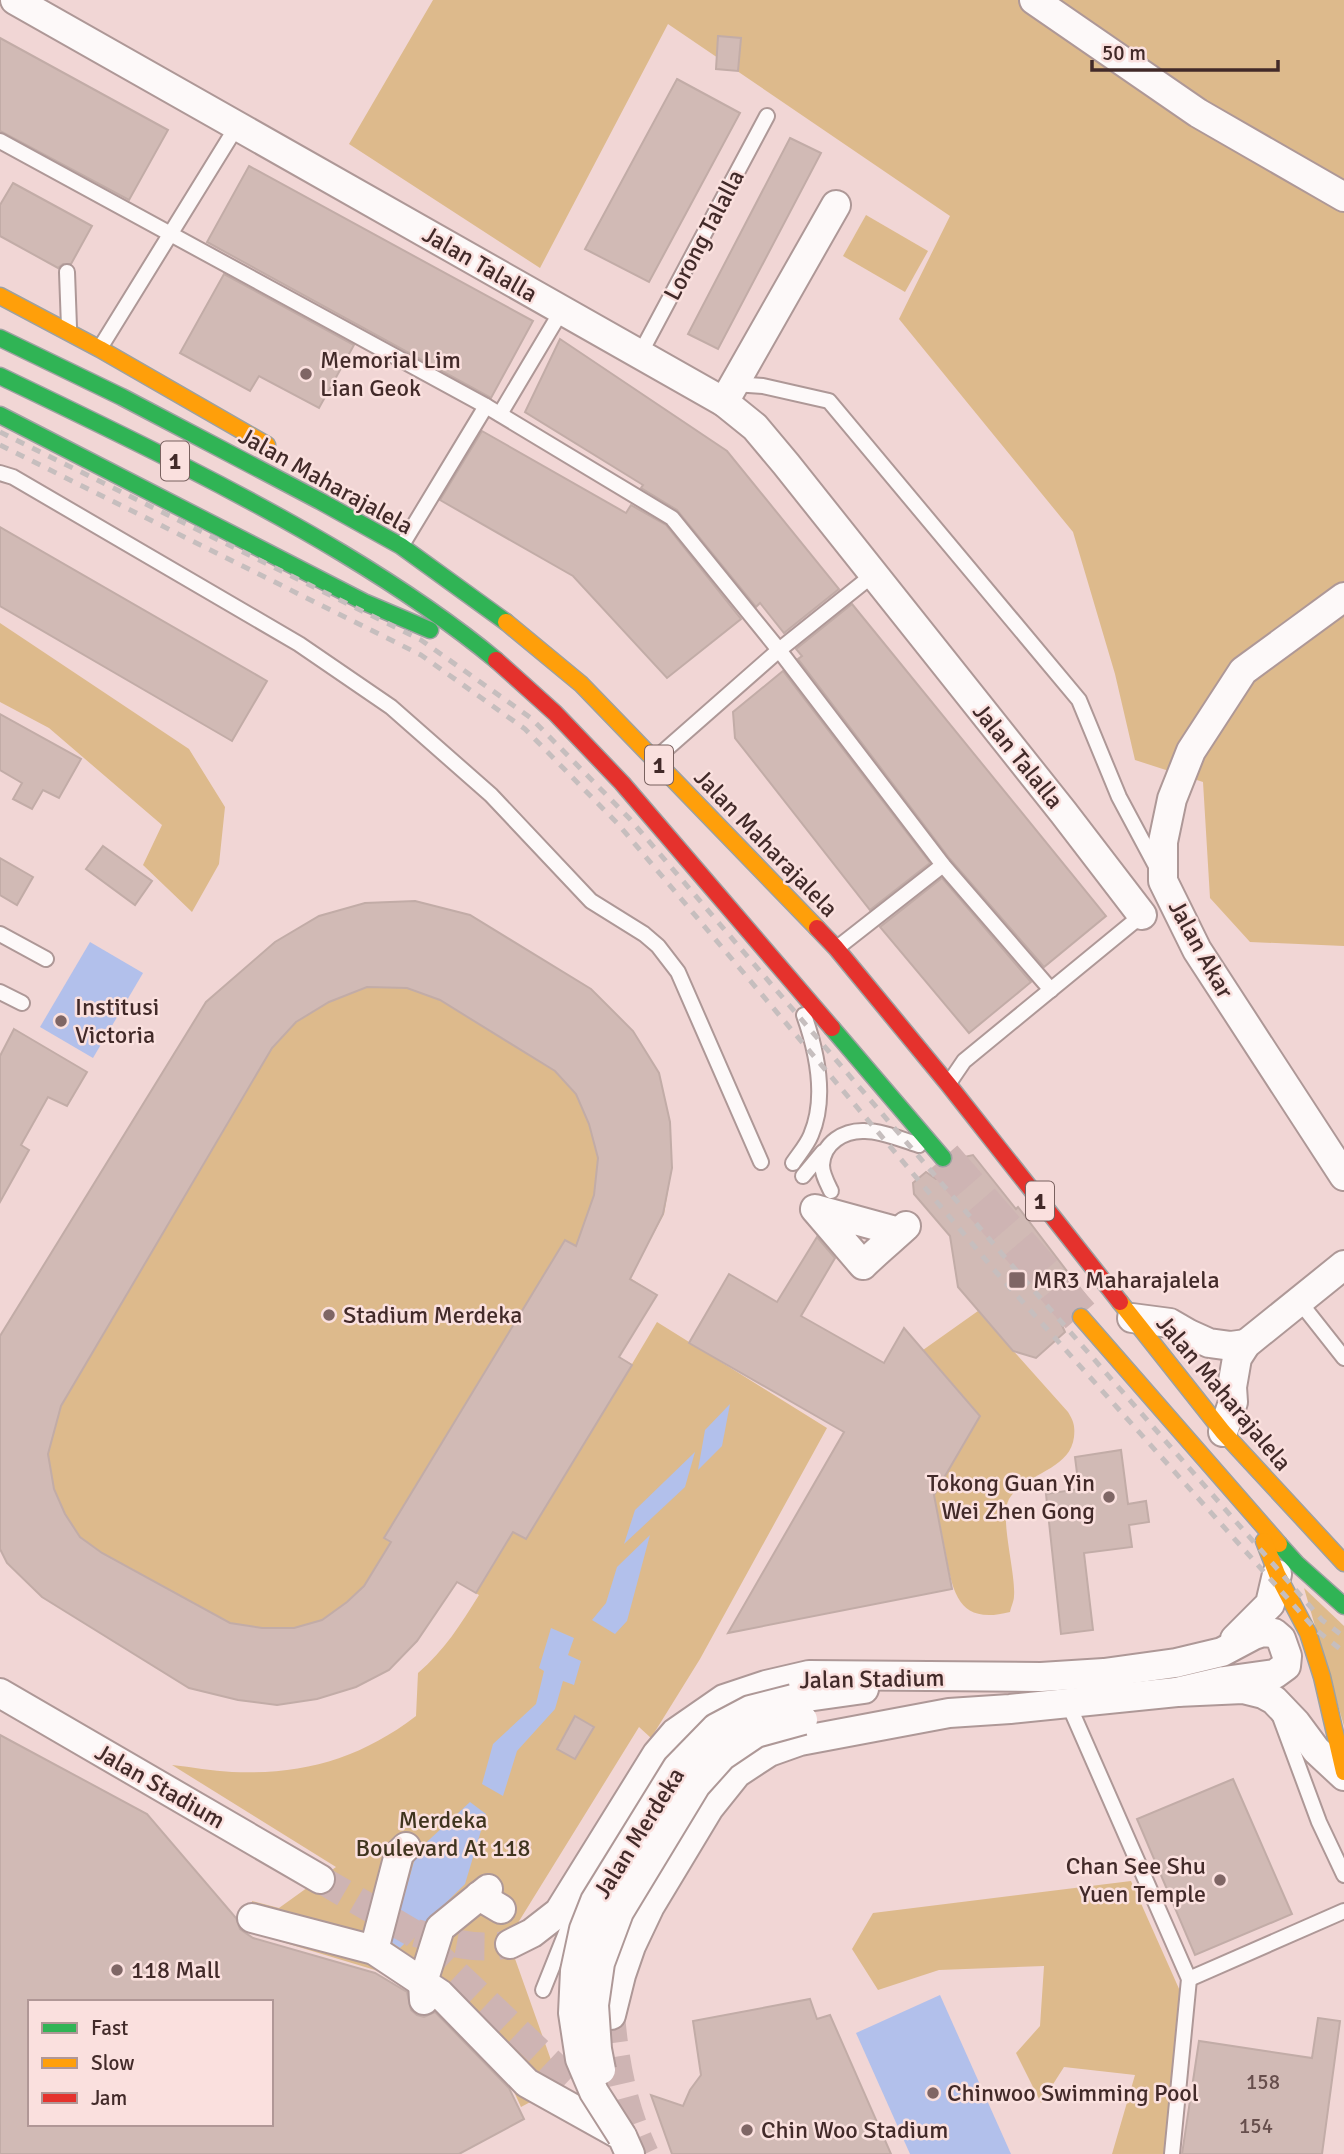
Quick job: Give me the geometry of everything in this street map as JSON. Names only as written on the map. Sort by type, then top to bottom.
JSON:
[{"type":"highway","points":[[0,296],[100,348],[278,451]]},
{"type":"highway","name":"Jalan Maharajalela","points":[[0,338],[122,397],[401,546],[507,623],[582,684],[836,948],[948,1084],[1223,1432],[1344,1563]]},
{"type":"highway","name":"1","points":[[0,376],[176,462],[346,555],[483,650],[553,711],[627,788],[940,1154]]},
{"type":"highway","points":[[0,415],[387,613],[483,650]]},
{"type":"highway","points":[[294,471],[320,501]]},
{"type":"highway","points":[[1082,1317],[1297,1563],[1344,1606]]},
{"type":"highway","points":[[1255,1516],[1277,1574],[1308,1633],[1322,1677],[1344,1774]]},
{"type":"street","name":"Jalan Talalla","points":[[15,0],[640,354],[729,393],[1142,915]]},
{"type":"street","points":[[1034,0],[1198,113],[1344,197]]},
{"type":"street","points":[[729,393],[836,205]]},
{"type":"street","name":"Jalan Akar","points":[[1343,1172],[1197,950],[1163,881],[1163,842],[1172,799],[1191,751],[1243,671],[1344,597]]},
{"type":"street","points":[[1223,1432],[1233,1402],[1232,1387],[1237,1358],[1245,1344],[1344,1265]]},
{"type":"street","points":[[1132,1318],[1170,1323],[1209,1343],[1231,1346],[1245,1344]]},
{"type":"street","points":[[1226,1649],[1270,1604],[1277,1574]]},
{"type":"street","name":"Jalan Stadium","points":[[510,1944],[533,1933],[559,1912],[657,1754],[675,1733],[724,1699],[809,1675],[950,1678],[1104,1673],[1176,1662],[1226,1649],[1263,1632],[1273,1633],[1285,1647],[1286,1666],[1275,1674],[1224,1681],[1177,1692]]},
{"type":"street","name":"Jalan Merdeka","points":[[798,1709],[950,1678]]},
{"type":"street","name":"Jalan Stadium","points":[[611,2015],[631,1946],[650,1906],[709,1808],[737,1773],[769,1752],[800,1741],[950,1713],[1177,1692],[1243,1689],[1264,1694],[1274,1700],[1316,1750],[1344,1774]]},
{"type":"street","name":"Jalan Stadium","points":[[0,1693],[320,1878]]},
{"type":"street","name":"Jalan Merdeka","points":[[626,2145],[594,2092],[580,2059],[573,2013],[575,1971],[584,1928],[595,1901],[677,1768],[716,1728],[750,1710],[950,1713]]},
{"type":"street","points":[[374,1950],[383,1888],[399,1854],[406,1847]]},
{"type":"street","points":[[424,1991],[440,1928],[489,1898]]},
{"type":"street","points":[[252,1917],[374,1950],[424,1991],[440,1994],[527,2083],[626,2145]]},
{"type":"lane","name":"Lorong Talalla","points":[[640,354],[767,116]]},
{"type":"lane","points":[[100,348],[237,126]]},
{"type":"lane","points":[[0,141],[486,406],[672,518],[779,650],[943,865],[1051,990]]},
{"type":"lane","points":[[66,272],[69,332]]},
{"type":"lane","points":[[500,414],[562,310]]},
{"type":"lane","points":[[729,393],[762,386],[829,401],[1079,700],[1119,797],[1163,881]]},
{"type":"lane","points":[[401,546],[486,406]]},
{"type":"lane","points":[[0,473],[13,477],[299,644],[391,707],[491,795],[591,901],[644,934],[658,946],[678,972],[761,1162]]},
{"type":"lane","points":[[654,760],[779,650],[874,574]]},
{"type":"lane","points":[[836,948],[943,865]]},
{"type":"lane","name":"Jalan Talalla","points":[[948,1084],[964,1061],[1142,915]]},
{"type":"lane","points":[[0,934],[46,959]]},
{"type":"lane","points":[[793,984],[811,1034],[819,1079],[816,1123],[810,1138],[793,1163]]},
{"type":"lane","points":[[0,992],[22,1003]]},
{"type":"lane","points":[[803,1175],[841,1135],[864,1130],[890,1136],[940,1154]]},
{"type":"lane","points":[[810,1138],[825,1150]]},
{"type":"lane","points":[[825,1150],[822,1166],[824,1178],[831,1191]]},
{"type":"lane","points":[[1299,1301],[1344,1358]]},
{"type":"lane","points":[[1274,1700],[1320,1822],[1344,1875]]},
{"type":"lane","points":[[1068,1703],[1189,1979],[1171,2154]]},
{"type":"lane","points":[[542,1990],[571,1920],[586,1872]]},
{"type":"lane","points":[[1189,1979],[1344,1910]]},
{"type":"green space","points":[[433,0],[1344,0],[1344,946],[1250,942],[1210,898],[1203,782],[1135,760],[1115,674],[1073,532],[899,319],[950,216],[668,24],[540,268],[349,144]]},
{"type":"green space","points":[[866,215],[928,251],[905,292],[843,256]]},
{"type":"green space","points":[[0,623],[189,749],[225,807],[219,864],[192,912],[143,865],[162,825],[49,728],[0,702]]},
{"type":"green space","name":"Stadium Merdeka","points":[[415,901],[470,915],[591,989],[633,1031],[659,1073],[670,1122],[672,1168],[664,1214],[630,1278],[657,1295],[619,1357],[632,1364],[657,1322],[827,1428],[700,1659],[651,1738],[639,1727],[508,1939],[562,2091],[521,2107],[505,2072],[423,1996],[375,1970],[252,1933],[252,1901],[279,1908],[336,1867],[172,1765],[232,1772],[282,1771],[306,1767],[352,1753],[395,1731],[416,1716],[418,1673],[459,1627],[479,1595],[457,1582],[417,1641],[389,1670],[356,1687],[317,1699],[277,1705],[238,1700],[189,1688],[42,1597],[7,1563],[0,1549],[0,1336],[206,1002],[275,942],[319,916],[365,903]]},
{"type":"green space","points":[[978,1311],[1068,1412],[1074,1430],[1071,1448],[1064,1457],[1056,1465],[1025,1483],[1009,1499],[1006,1519],[1014,1598],[1010,1612],[993,1615],[970,1610],[956,1594],[934,1495],[980,1416],[923,1350]]},
{"type":"green space","points":[[1304,1588],[1344,1626],[1344,1726]]},
{"type":"green space","points":[[1131,1881],[1184,2000],[1166,2154],[1112,2154],[1135,2075],[1064,2067],[1041,2103],[1016,2053],[1040,2026],[1044,1966],[939,1970],[878,1990],[852,1949],[873,1913]]},
{"type":"water","points":[[90,942],[143,973],[93,1058],[40,1027]]},
{"type":"water","points":[[730,1404],[722,1446],[698,1470],[705,1430]]},
{"type":"water","points":[[695,1452],[685,1487],[624,1544],[635,1510]]},
{"type":"water","points":[[650,1535],[627,1621],[615,1634],[592,1620],[606,1603],[617,1567]]},
{"type":"water","points":[[551,1628],[574,1638],[568,1655],[581,1661],[574,1685],[563,1681],[555,1709],[517,1751],[503,1796],[482,1784],[493,1744],[536,1704],[544,1671],[539,1668]]},
{"type":"water","points":[[470,1802],[486,1814],[465,1884],[400,1948],[391,1942],[417,1851]]},
{"type":"water","name":"Chinwoo Swimming Pool","points":[[940,1995],[1011,2154],[910,2154],[856,2033]]},
{"type":"building","points":[[718,36],[741,38],[738,71],[716,69]]},
{"type":"building","points":[[0,38],[168,130],[129,200],[0,131]]},
{"type":"building","points":[[677,79],[740,113],[649,282],[585,249]]},
{"type":"building","points":[[790,138],[821,153],[718,349],[688,334]]},
{"type":"building","points":[[249,166],[533,321],[491,398],[207,242]]},
{"type":"building","points":[[13,183],[92,226],[71,264],[63,264],[58,268],[0,236],[0,205]]},
{"type":"building","points":[[224,274],[354,345],[319,408],[259,376],[250,391],[180,353]]},
{"type":"building","points":[[560,339],[727,451],[839,589],[784,633],[760,603],[756,607],[677,510],[641,488],[643,485],[525,412]]},
{"type":"building","points":[[482,431],[626,513],[631,505],[666,525],[741,619],[667,678],[573,576],[440,500]]},
{"type":"building","points":[[0,527],[267,681],[232,741],[0,606]]},
{"type":"building","points":[[852,604],[1106,916],[1044,967],[950,859],[798,659],[802,656],[796,649]]},
{"type":"building","points":[[783,671],[930,863],[870,910],[735,738],[733,712]]},
{"type":"building","points":[[0,714],[81,759],[59,798],[43,790],[32,809],[13,799],[22,783],[0,770]]},
{"type":"building","points":[[103,846],[152,881],[135,905],[86,869]]},
{"type":"building","points":[[0,858],[33,877],[17,905],[0,895]]},
{"type":"building","points":[[942,878],[1031,982],[969,1033],[880,927]]},
{"type":"building","points":[[415,901],[470,915],[591,989],[633,1031],[659,1073],[670,1122],[672,1168],[663,1214],[630,1279],[657,1295],[619,1357],[632,1365],[526,1539],[513,1532],[476,1593],[457,1582],[417,1641],[389,1670],[356,1687],[317,1699],[277,1705],[238,1700],[189,1688],[42,1597],[7,1563],[0,1549],[0,1336],[206,1002],[275,942],[319,916],[365,903]],"holes":[[[367,987],[407,988],[440,1000],[555,1071],[576,1094],[589,1124],[598,1158],[594,1195],[576,1246],[565,1240],[384,1538],[391,1542],[364,1586],[322,1620],[294,1628],[262,1628],[230,1623],[102,1553],[80,1537],[65,1514],[54,1489],[48,1454],[61,1406],[272,1048],[296,1022],[329,1002]]]},
{"type":"building","points":[[14,1029],[87,1072],[67,1106],[48,1097],[21,1145],[29,1150],[0,1202],[0,1056]]},
{"type":"building","name":"MR3 Maharajalela","points":[[973,1155],[1016,1209],[1018,1207],[1086,1296],[1076,1296],[1066,1301],[1060,1311],[1060,1321],[1065,1332],[1036,1358],[1013,1351],[958,1287],[950,1236],[914,1194],[913,1183],[926,1172],[936,1179],[947,1179],[957,1174],[963,1166],[964,1157]]},
{"type":"building","points":[[817,1237],[835,1258],[801,1316],[884,1363],[904,1328],[980,1416],[934,1495],[952,1589],[728,1633],[844,1432],[689,1343],[729,1274],[777,1302]]},
{"type":"building","points":[[1121,1450],[1128,1504],[1146,1501],[1149,1522],[1129,1525],[1132,1547],[1084,1553],[1093,1630],[1061,1634],[1046,1494],[1079,1489],[1075,1457]]},
{"type":"building","points":[[575,1716],[594,1727],[575,1759],[557,1749]]},
{"type":"building","points":[[0,1735],[147,1814],[236,1918],[240,1929],[253,1938],[375,1973],[407,1992],[411,2010],[417,2015],[424,2017],[435,2012],[509,2088],[524,2119],[459,2154],[0,2154]]},
{"type":"building","name":"Chan See Shu Yuen Temple","points":[[1233,1779],[1292,1914],[1195,1955],[1137,1819]]},
{"type":"building","points":[[810,1999],[817,2019],[830,2015],[891,2154],[672,2154],[651,2095],[683,2106],[701,2075],[693,2021]]},
{"type":"building","points":[[1318,2018],[1340,2021],[1322,2154],[1182,2154],[1199,2041],[1312,2058]]},
{"type":"tunnel","points":[[943,1158],[1081,1317]]},
{"type":"tunnel","points":[[320,1879],[413,1933],[584,2094],[607,2112]]},
{"type":"tunnel","points":[[416,1933],[474,1946],[510,1944]]},
{"type":"tunnel","points":[[611,2015],[622,2086],[631,2120],[645,2154]]},
{"type":"railway","points":[[0,432],[421,640],[531,718],[629,818],[1009,1262],[1322,1620],[1344,1637]]},
{"type":"railway","points":[[0,445],[421,655],[525,729],[618,824],[996,1272],[1315,1629],[1344,1652]]},
{"type":"traffic: fast","points":[[0,338],[122,397],[401,546],[506,622]]},
{"type":"traffic: fast","points":[[0,376],[173,461],[342,553],[401,590],[496,660]]},
{"type":"traffic: fast","points":[[0,415],[364,602],[430,630]]},
{"type":"traffic: fast","points":[[832,1028],[943,1158]]},
{"type":"traffic: fast","points":[[1279,1544],[1344,1606]]},
{"type":"traffic: slow","points":[[0,296],[100,349],[267,445]]},
{"type":"traffic: slow","points":[[506,622],[581,684],[817,928]]},
{"type":"traffic: slow","points":[[1120,1302],[1223,1432],[1344,1563]]},
{"type":"traffic: slow","points":[[1081,1317],[1279,1544]]},
{"type":"traffic: slow","points":[[1264,1541],[1277,1574],[1308,1633],[1322,1677],[1344,1772]]},
{"type":"traffic: jam","points":[[496,660],[555,713],[622,783],[832,1028]]},
{"type":"traffic: jam","points":[[817,928],[948,1084],[1120,1302]]},
{"type":"place","name":"Memorial Lim Lian Geok","points":[[306,374]]},
{"type":"place","name":"Institusi Victoria","points":[[61,1021]]},
{"type":"place","name":"MR3 Maharajalela","points":[[1017,1280]]},
{"type":"place","name":"Stadium Merdeka","points":[[329,1315]]},
{"type":"place","name":"Tokong Guan Yin Wei Zhen Gong","points":[[1109,1497]]},
{"type":"place","name":"Chan See Shu Yuen Temple","points":[[1220,1880]]},
{"type":"place","name":"118 Mall","points":[[117,1970]]},
{"type":"place","name":"Chinwoo Swimming Pool","points":[[933,2093]]},
{"type":"place","name":"Chin Woo Stadium","points":[[747,2130]]},
{"type":"park label","name":"Merdeka Boulevard At 118","points":[[443,1834]]}]
